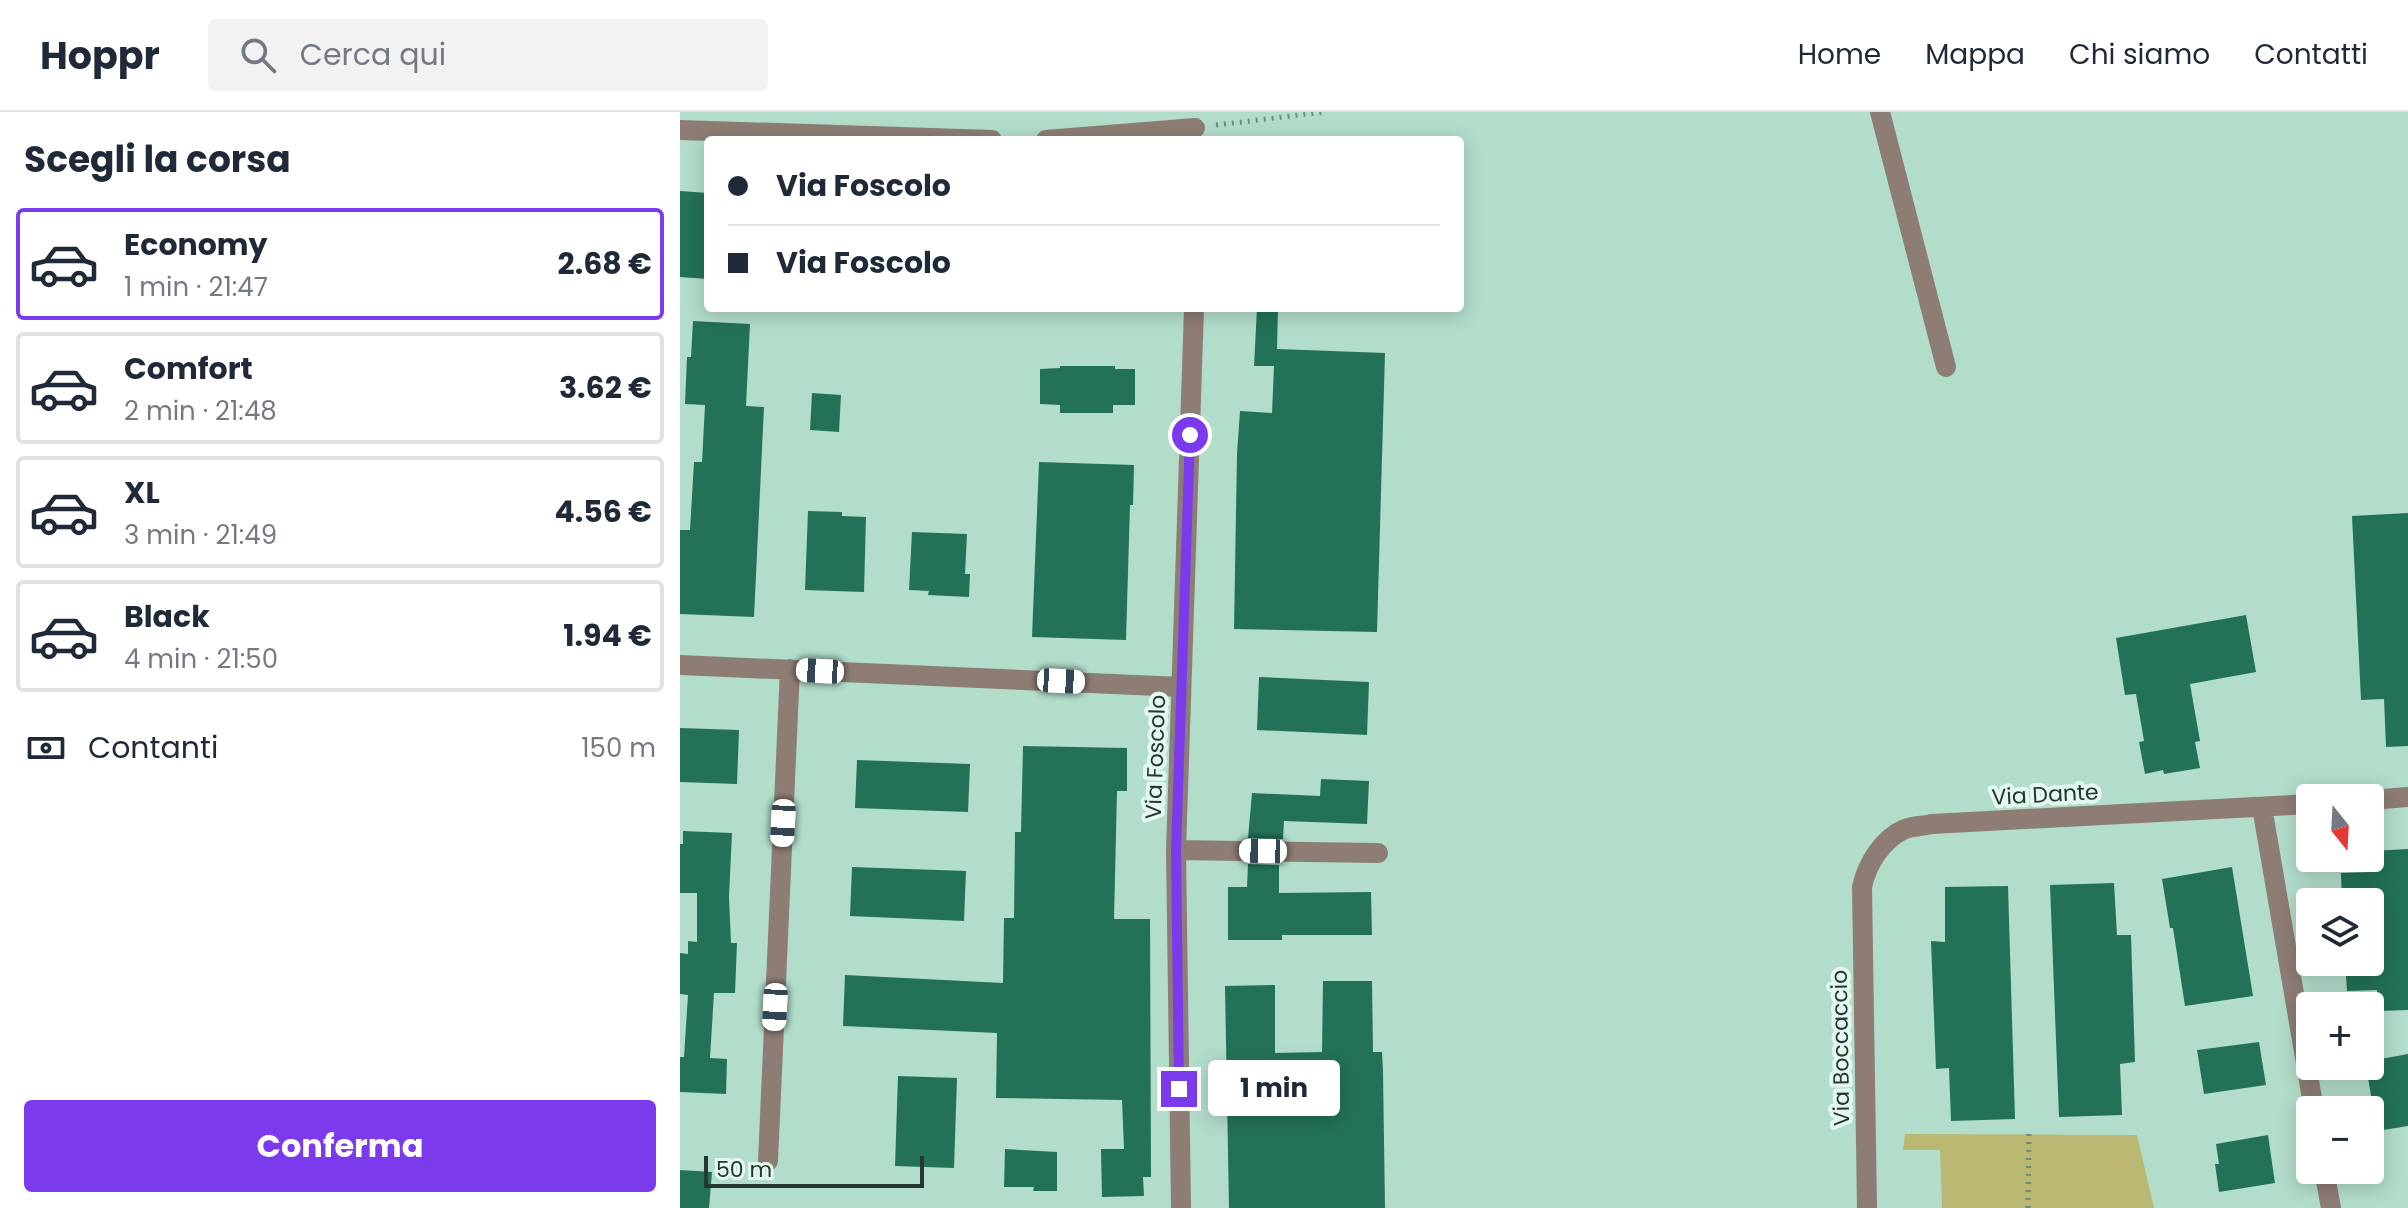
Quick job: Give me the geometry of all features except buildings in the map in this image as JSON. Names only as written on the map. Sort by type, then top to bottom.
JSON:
[{"type":"street","points":[[1880,112],[1946,367]]},
{"type":"street","points":[[1092,136],[1195,127]]},
{"type":"street","points":[[680,130],[867,136]]},
{"type":"street","name":"Via Foscolo","points":[[1181,1208],[1176,850],[1194,312]]},
{"type":"street","points":[[680,665],[1181,687]]},
{"type":"street","points":[[768,1161],[790,669]]},
{"type":"street","points":[[2384,799],[2408,797]]},
{"type":"street","name":"Via Dante","points":[[1862,887],[1866,870],[1873,859],[1885,843],[1904,829],[1947,823],[2296,805]]},
{"type":"street","points":[[2262,807],[2312,1096]]},
{"type":"street","points":[[1176,850],[1378,853]]},
{"type":"street","name":"Via Boccaccio","points":[[1862,887],[1867,1208]]},
{"type":"street","points":[[2327,1184],[2331,1208]]},
{"type":"path","points":[[1195,127],[1325,112]]},
{"type":"path","points":[[2028,1208],[2029,1134]]},
{"type":"shaded area","points":[[1905,1134],[2137,1135],[2154,1208],[1942,1208],[1940,1150],[1903,1150]]},
{"type":"route","points":[[1179,1089],[1176,850],[1190,435]]}]
